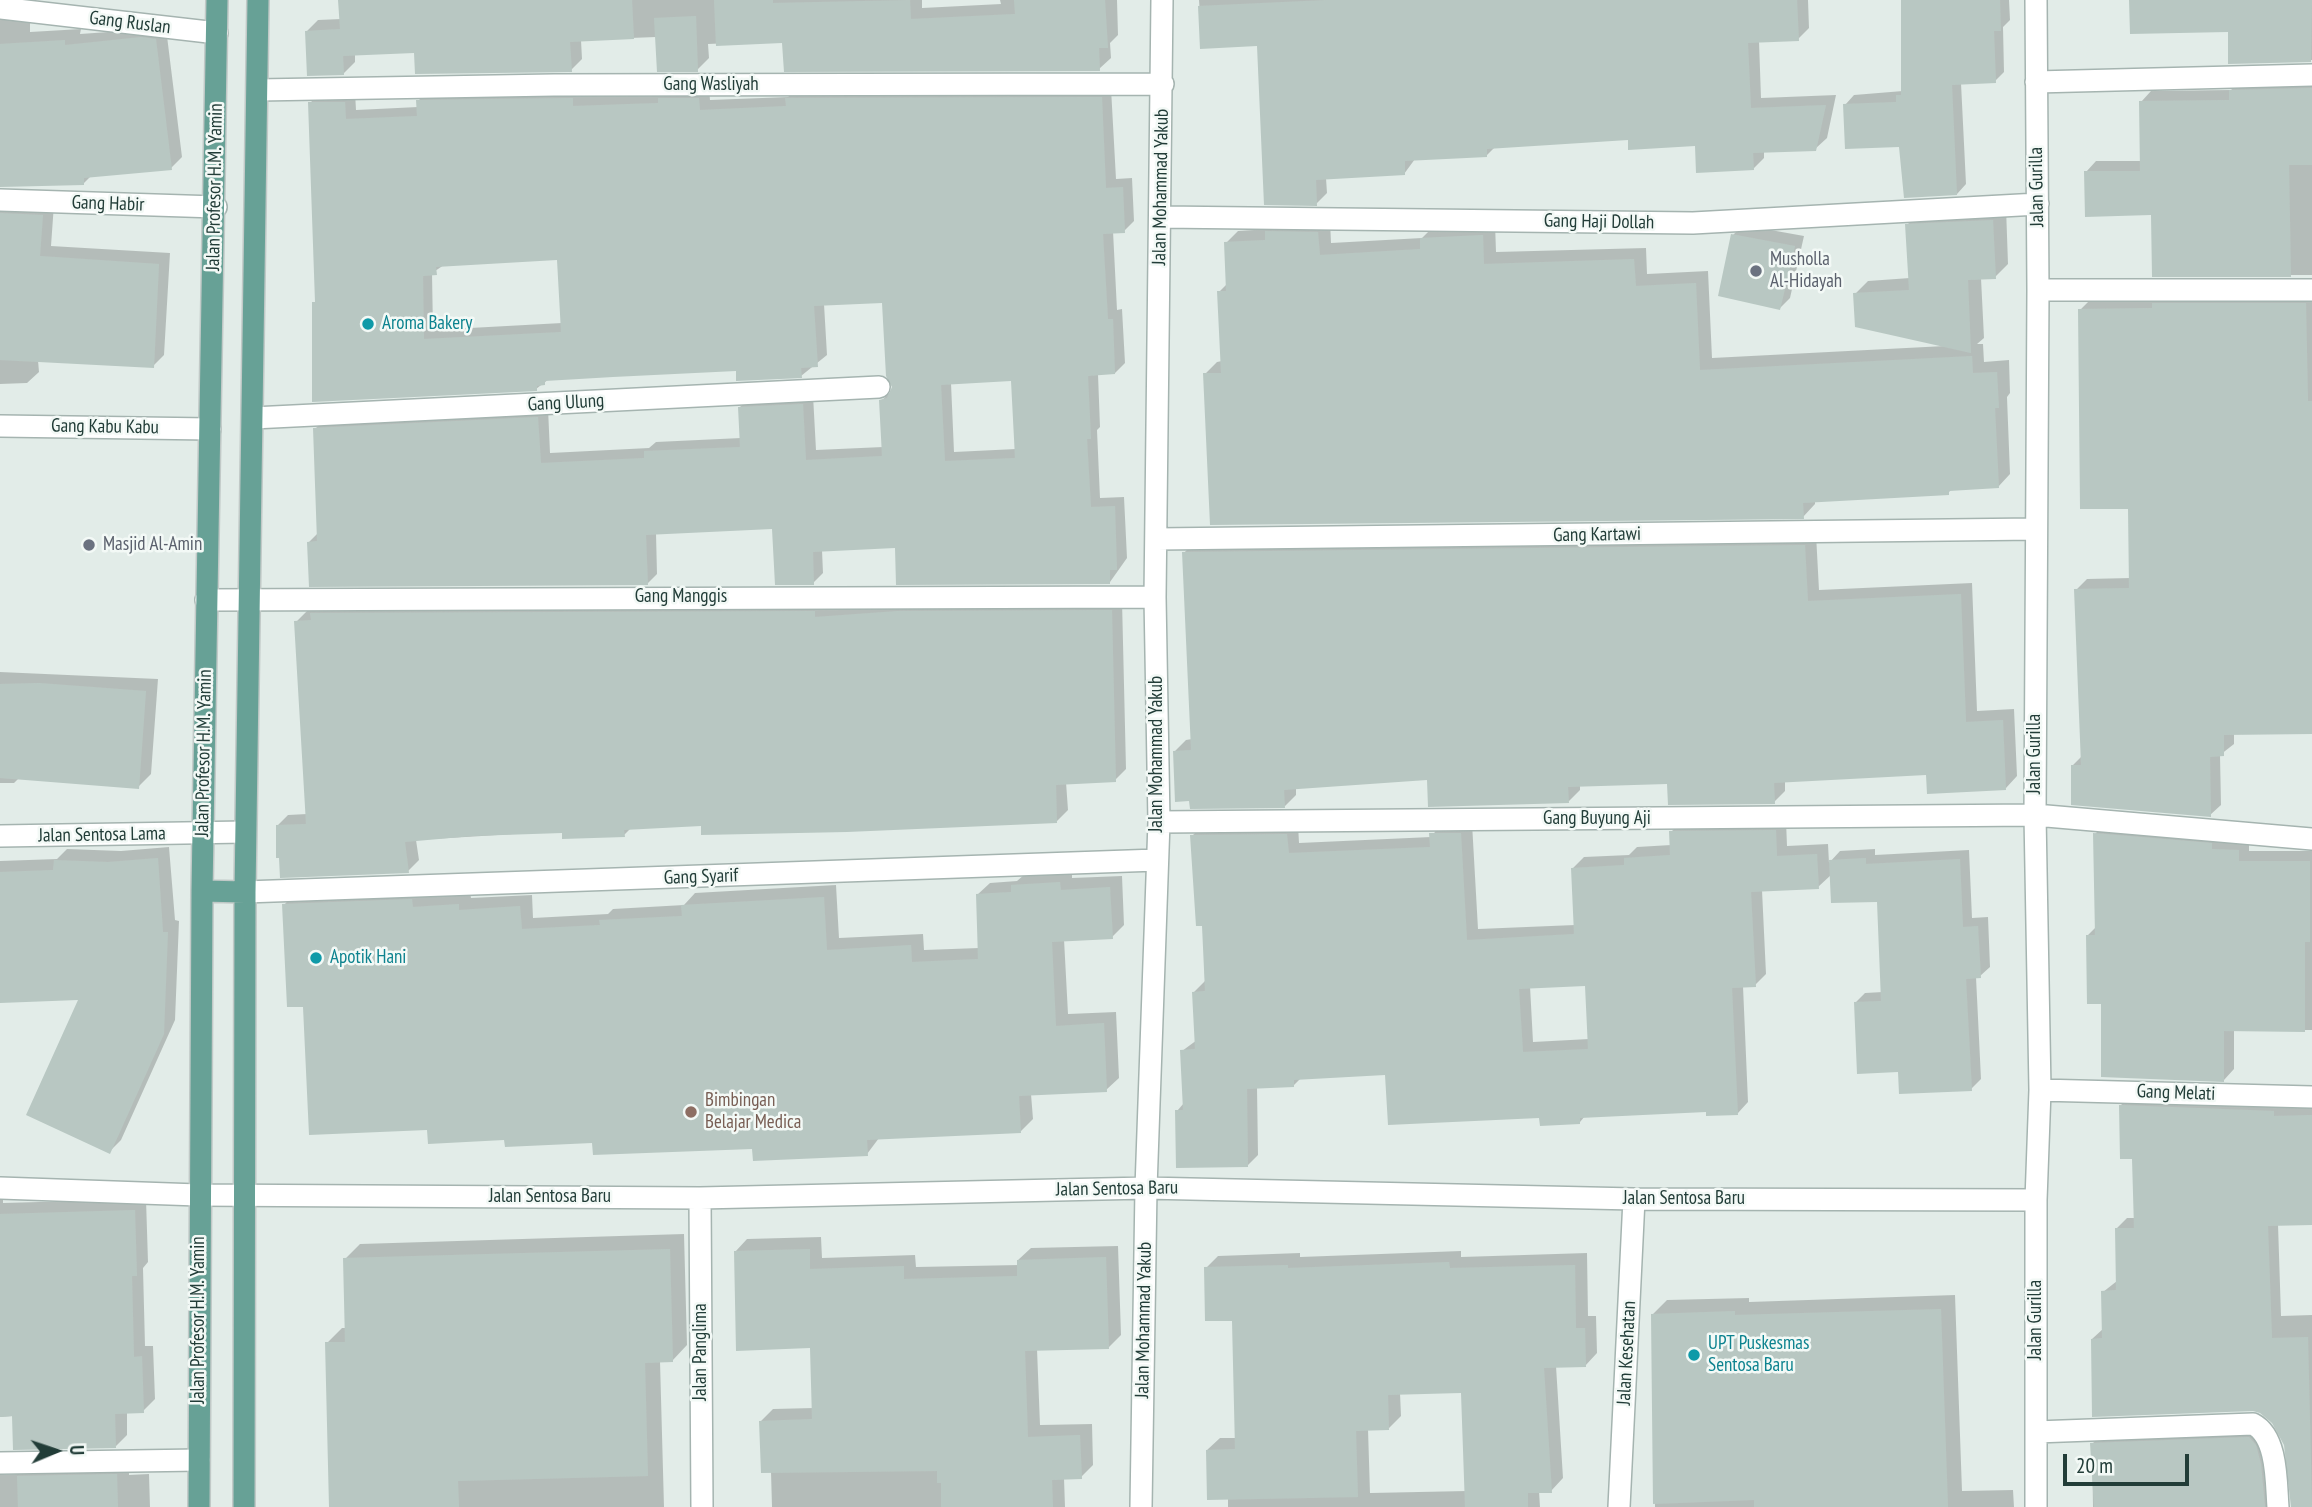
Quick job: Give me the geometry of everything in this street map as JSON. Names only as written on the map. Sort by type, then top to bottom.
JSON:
[{"type":"main road","name":"Jalan Profesor H.M. Yamin","points":[[199,1507],[198,1195],[202,833],[216,207],[217,0]]},
{"type":"main road","points":[[244,1507],[245,832],[258,0]]},
{"type":"main road","points":[[202,891],[245,892]]},
{"type":"street","name":"Jalan Mohammad Yakub","points":[[1141,1507],[1146,1188],[1159,822],[1155,597],[1162,0]]},
{"type":"street","name":"Jalan Gurilla","points":[[2036,0],[2038,290],[2035,815],[2040,1090],[2036,1200],[2036,1507]]},
{"type":"street","name":"Gang Ruslan","points":[[0,8],[218,33]]},
{"type":"street","points":[[2036,82],[2312,75]]},
{"type":"street","name":"Gang Wasliyah","points":[[258,90],[554,85],[1163,84]]},
{"type":"street","name":"Gang Habir","points":[[0,200],[216,207]]},
{"type":"street","name":"Gang Haji Dollah","points":[[1161,218],[1693,223],[2038,204]]},
{"type":"street","points":[[2038,290],[2312,290]]},
{"type":"street","name":"Gang Ulung","points":[[253,418],[879,387]]},
{"type":"street","name":"Gang Kabu Kabu","points":[[0,426],[210,429]]},
{"type":"street","name":"Gang Kartawi","points":[[1157,539],[2036,529]]},
{"type":"street","name":"Gang Manggis","points":[[206,600],[1155,597]]},
{"type":"street","name":"Gang Buyung Aji","points":[[1159,822],[2035,815],[2312,839]]},
{"type":"street","name":"Jalan Sentosa Lama","points":[[0,836],[245,832]]},
{"type":"street","name":"Gang Syarif","points":[[245,892],[1157,860]]},
{"type":"street","name":"Gang Melati","points":[[2040,1090],[2312,1097]]},
{"type":"street","name":"Jalan Sentosa Baru","points":[[0,1188],[198,1195],[701,1198],[1146,1188],[1634,1199],[2036,1200]]},
{"type":"street","name":"Jalan Panglima","points":[[701,1198],[702,1507]]},
{"type":"street","name":"Jalan Kesehatan","points":[[1619,1507],[1634,1199]]},
{"type":"street","points":[[2036,1432],[2253,1424],[2266,1437],[2274,1465],[2278,1507]]},
{"type":"street","points":[[0,1463],[199,1460]]},
{"type":"building","points":[[338,0],[632,0],[634,39],[570,42],[572,72],[415,74],[414,53],[343,56],[344,75],[307,76],[305,31],[340,29]]},
{"type":"building","points":[[714,0],[773,0],[773,3],[910,0],[911,19],[1015,14],[1014,0],[1105,0],[1108,48],[1099,48],[1100,71],[784,72],[782,43],[716,46]]},
{"type":"building","points":[[1327,0],[1797,0],[1799,41],[1748,43],[1751,108],[1826,105],[1816,151],[1753,153],[1754,170],[1696,173],[1695,146],[1628,150],[1628,140],[1487,149],[1487,157],[1405,161],[1405,175],[1316,180],[1317,206],[1264,205],[1257,46],[1200,49],[1198,6]]},
{"type":"building","points":[[1901,0],[2000,0],[2001,31],[1994,31],[1996,83],[1952,85],[1957,195],[1904,198],[1899,147],[1845,149],[1843,104],[1896,102],[1896,95],[1901,95]]},
{"type":"building","points":[[2129,0],[2312,0],[2311,62],[2228,64],[2228,32],[2130,34]]},
{"type":"building","points":[[696,16],[698,72],[657,72],[654,18]]},
{"type":"building","points":[[141,37],[156,39],[172,170],[84,178],[84,185],[0,187],[0,44],[65,40],[65,45]]},
{"type":"building","points":[[2312,88],[2312,165],[2289,165],[2291,277],[2152,277],[2151,215],[2085,217],[2084,171],[2140,171],[2139,101],[2229,100],[2229,90]]},
{"type":"building","points":[[1102,97],[1106,188],[1123,187],[1125,233],[1103,234],[1108,319],[1113,319],[1115,374],[1088,376],[1091,439],[1087,439],[1091,507],[1115,506],[1117,570],[1110,570],[1110,584],[896,585],[895,548],[813,552],[814,585],[775,585],[772,529],[646,535],[648,585],[309,587],[307,542],[317,541],[313,428],[538,417],[541,463],[644,458],[644,451],[740,447],[738,407],[803,404],[806,460],[882,456],[879,400],[887,398],[892,387],[886,376],[882,303],[814,306],[818,367],[801,368],[802,378],[736,381],[736,371],[613,377],[545,381],[545,385],[537,386],[537,391],[312,402],[312,302],[315,302],[308,102],[345,102],[346,119],[417,116],[416,100],[573,98],[573,106],[658,103],[658,98],[699,98],[700,110],[786,106],[785,98]],"holes":[[[557,260],[561,332],[424,339],[423,276],[437,275],[436,267]],[[1011,381],[1015,458],[945,461],[941,385]]]},
{"type":"building","points":[[0,213],[43,215],[40,256],[159,264],[154,368],[0,360]]},
{"type":"building","points":[[1993,220],[1996,279],[1968,280],[1971,353],[1855,327],[1853,293],[1909,290],[1905,224]]},
{"type":"building","points":[[1265,231],[1318,232],[1320,255],[1420,249],[1420,238],[1483,235],[1484,264],[1634,259],[1636,286],[1696,283],[1700,370],[1972,356],[1973,373],[1997,372],[1999,408],[1995,408],[1999,488],[1949,491],[1949,495],[1803,503],[1804,519],[1210,525],[1203,373],[1221,373],[1217,291],[1226,291],[1224,242],[1265,240]]},
{"type":"building","name":"Musholla Al-Hidayah","points":[[1731,234],[1795,246],[1780,310],[1718,296]]},
{"type":"building","points":[[2152,303],[2306,303],[2308,401],[2312,401],[2312,734],[2224,735],[2224,756],[2210,757],[2211,817],[2071,805],[2071,765],[2081,765],[2074,589],[2129,588],[2128,509],[2080,509],[2078,309],[2152,308]]},
{"type":"building","points":[[1805,545],[1808,601],[1961,594],[1966,722],[2003,720],[2006,790],[1927,794],[1926,775],[1774,783],[1775,804],[1668,805],[1667,784],[1568,787],[1569,803],[1428,807],[1427,780],[1284,790],[1285,808],[1190,809],[1189,801],[1175,802],[1173,751],[1191,750],[1182,552]]},
{"type":"building","points":[[1112,610],[1116,782],[1056,785],[1057,823],[701,835],[701,826],[624,830],[625,837],[562,839],[562,833],[473,836],[405,842],[409,873],[280,878],[279,858],[276,858],[276,825],[306,824],[294,621],[311,620],[310,613],[815,611],[815,617],[898,611]]},
{"type":"building","points":[[39,683],[146,691],[139,789],[0,778],[0,684]]},
{"type":"building","points":[[1776,830],[1777,856],[1817,854],[1819,889],[1751,892],[1756,987],[1732,988],[1738,1115],[1706,1116],[1706,1112],[1580,1118],[1580,1124],[1540,1126],[1539,1118],[1388,1125],[1385,1075],[1294,1080],[1294,1087],[1247,1089],[1248,1167],[1176,1168],[1175,1110],[1183,1110],[1180,1050],[1195,1049],[1192,992],[1205,991],[1202,926],[1196,926],[1190,835],[1287,834],[1289,853],[1430,847],[1429,833],[1461,833],[1467,940],[1574,934],[1571,868],[1624,865],[1624,858],[1670,855],[1669,831]],"holes":[[[1585,986],[1588,1049],[1523,1052],[1519,989]]]},
{"type":"building","points":[[2093,833],[2212,843],[2212,849],[2239,850],[2239,861],[2310,861],[2310,942],[2305,942],[2305,1032],[2224,1031],[2224,1082],[2101,1077],[2101,1004],[2087,1004],[2086,935],[2095,935]]},
{"type":"building","points":[[158,858],[163,932],[168,932],[164,1034],[110,1154],[26,1115],[78,1000],[0,1003],[0,872],[53,870],[54,860],[108,862]]},
{"type":"building","points":[[1866,858],[1866,864],[1960,859],[1963,927],[1978,926],[1981,978],[1966,979],[1972,1091],[1899,1094],[1898,1072],[1857,1074],[1854,1002],[1881,1001],[1877,902],[1831,903],[1829,860]]},
{"type":"building","points":[[1060,882],[1061,890],[1110,887],[1113,939],[1052,942],[1056,1026],[1104,1023],[1107,1092],[1019,1096],[1021,1133],[867,1140],[868,1156],[753,1161],[752,1149],[593,1155],[592,1143],[505,1147],[504,1140],[428,1144],[427,1130],[309,1135],[303,1007],[287,1007],[282,904],[412,899],[413,907],[459,904],[459,910],[520,906],[522,929],[600,925],[599,920],[682,916],[681,905],[824,897],[827,950],[911,945],[912,962],[978,959],[976,894],[1011,892],[1011,885]]},
{"type":"building","points":[[2119,1105],[2274,1111],[2274,1116],[2312,1115],[2312,1225],[2268,1226],[2272,1338],[2308,1337],[2312,1507],[2291,1507],[2284,1445],[2272,1423],[2260,1413],[2253,1411],[2092,1417],[2091,1339],[2102,1338],[2101,1291],[2116,1290],[2115,1228],[2134,1228],[2132,1159],[2120,1159]]},
{"type":"building","points":[[135,1210],[137,1276],[132,1276],[134,1357],[142,1356],[144,1413],[115,1414],[116,1448],[13,1450],[12,1416],[0,1417],[0,1214]]},
{"type":"building","points":[[670,1249],[673,1362],[645,1363],[648,1476],[458,1481],[459,1507],[329,1507],[325,1342],[345,1342],[343,1258]]},
{"type":"building","points":[[810,1249],[810,1269],[904,1266],[904,1279],[1017,1276],[1017,1260],[1106,1257],[1109,1349],[1025,1351],[1028,1437],[1080,1435],[1082,1479],[1052,1480],[1053,1507],[941,1507],[941,1483],[937,1483],[937,1471],[761,1473],[759,1421],[812,1419],[810,1348],[736,1351],[734,1251]]},
{"type":"building","points":[[1449,1262],[1450,1268],[1575,1265],[1576,1328],[1585,1328],[1586,1367],[1544,1368],[1552,1493],[1528,1493],[1528,1507],[1465,1507],[1461,1393],[1388,1395],[1389,1430],[1356,1431],[1358,1497],[1207,1500],[1206,1450],[1235,1449],[1232,1321],[1205,1321],[1204,1267],[1288,1265],[1288,1268]]},
{"type":"building","points":[[1941,1309],[1948,1507],[1754,1507],[1754,1500],[1653,1504],[1651,1314],[1735,1311],[1735,1315]]},
{"type":"building","points":[[2249,1437],[2256,1445],[2261,1464],[2265,1507],[2094,1507],[2090,1443]]},
{"type":"building","points":[[117,1474],[118,1507],[18,1507],[17,1476]]},
{"type":"place","name":"Musholla Al-Hidayah","points":[[1756,271]]},
{"type":"place","name":"Aroma Bakery","points":[[368,324]]},
{"type":"place","name":"Masjid Al-Amin","points":[[89,545]]},
{"type":"place","name":"Apotik Hani","points":[[316,958]]},
{"type":"place","name":"Bimbingan Belajar Medica","points":[[691,1112]]},
{"type":"place","name":"UPT Puskesmas Sentosa Baru","points":[[1694,1355]]}]
